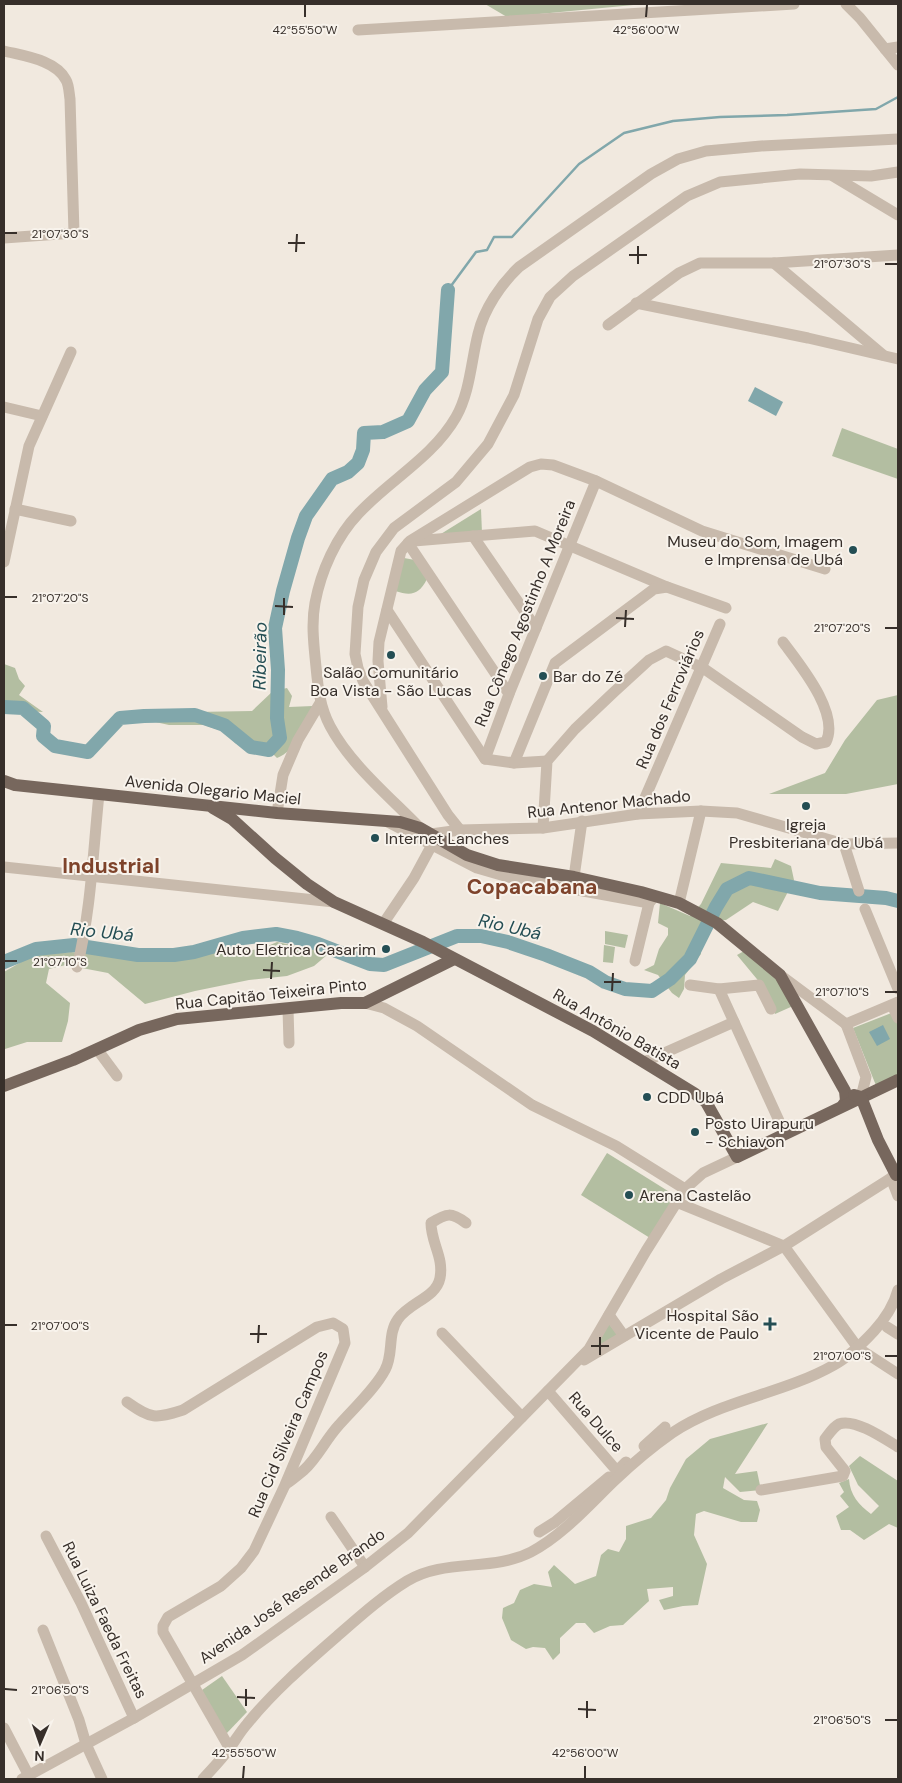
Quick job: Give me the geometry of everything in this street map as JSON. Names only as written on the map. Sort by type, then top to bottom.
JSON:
[{"type":"main road","name":"Avenida Olegario Maciel","points":[[4,781],[14,785],[277,813],[400,822],[431,835],[466,855],[498,865],[574,877],[641,892],[652,899],[679,903],[717,923],[780,975]]},
{"type":"main road","name":"Rua Antônio Batista","points":[[209,805],[232,819],[275,858],[307,884],[334,902],[423,942],[593,1031],[706,1102],[737,1157]]},
{"type":"main road","points":[[248,832],[248,821],[261,810]]},
{"type":"main road","name":"Rua Capitão Teixeira Pinto","points":[[4,1086],[73,1060],[139,1030],[178,1019],[341,1003],[365,1003],[449,956]]},
{"type":"main road","points":[[780,975],[845,1091],[846,1101],[843,1105]]},
{"type":"main road","points":[[737,1157],[898,1080]]},
{"type":"main road","points":[[845,1091],[861,1097],[895,1176]]},
{"type":"street","points":[[358,30],[653,8],[794,4]]},
{"type":"street","points":[[846,4],[860,18],[898,65]]},
{"type":"street","points":[[885,49],[898,47]]},
{"type":"street","points":[[4,51],[59,69],[67,81],[70,99],[74,233],[4,238]]},
{"type":"street","points":[[635,961],[652,899],[512,878],[477,868],[431,835],[367,774],[342,745],[330,726],[320,703],[313,635],[314,604],[324,571],[341,534],[359,513],[425,454],[444,435],[456,417],[465,396],[478,331],[491,304],[508,277],[514,272],[614,199],[651,174],[678,159],[715,150],[898,139]]},
{"type":"street","points":[[460,830],[448,815],[363,681],[358,668],[355,654],[358,607],[364,580],[376,552],[394,528],[456,482],[488,444],[514,395],[538,319],[550,297],[573,276],[687,196],[720,182],[800,174],[871,176],[898,172]]},
{"type":"street","points":[[832,175],[898,215]]},
{"type":"street","points":[[871,176],[871,198]]},
{"type":"street","points":[[608,325],[679,273],[700,263],[774,263],[898,255]]},
{"type":"street","points":[[774,263],[884,356]]},
{"type":"street","points":[[636,303],[808,338],[898,359]]},
{"type":"street","points":[[4,562],[29,446],[70,352]]},
{"type":"street","points":[[4,407],[42,416]]},
{"type":"street","points":[[382,709],[378,662],[379,642],[401,551],[409,542],[530,467],[541,464],[553,465],[596,481],[702,531],[825,569]]},
{"type":"street","name":"Rua Cônego Agostinho A Moreira","points":[[485,759],[509,694],[596,481]]},
{"type":"street","points":[[15,509],[71,521]]},
{"type":"street","points":[[409,542],[535,531],[667,587],[726,608]]},
{"type":"street","points":[[473,536],[536,628]]},
{"type":"street","points":[[409,542],[509,694]]},
{"type":"street","points":[[514,763],[555,663],[654,589],[667,587]]},
{"type":"street","points":[[387,610],[485,759],[514,763],[547,761]]},
{"type":"street","name":"Rua dos Ferroviários","points":[[638,814],[720,624]]},
{"type":"street","points":[[543,828],[547,761],[575,729],[649,660],[666,651],[702,668],[802,737],[816,744],[826,742],[830,734],[829,721],[820,699],[802,667],[783,642]]},
{"type":"street","points":[[277,813],[283,775],[298,740],[320,703]]},
{"type":"street","points":[[78,962],[83,940],[91,877],[99,794]]},
{"type":"street","points":[[679,903],[701,811]]},
{"type":"street","name":"Rua Antenor Machado","points":[[431,835],[460,830],[543,828],[638,814],[701,811],[737,813],[844,844],[898,843]]},
{"type":"street","points":[[383,924],[414,878],[431,835],[446,824],[448,815]]},
{"type":"street","points":[[574,877],[582,821]]},
{"type":"street","points":[[387,822],[431,835]]},
{"type":"street","points":[[844,844],[858,891]]},
{"type":"street","points":[[4,868],[334,902]]},
{"type":"street","points":[[301,899],[309,892],[310,888],[307,884]]},
{"type":"street","points":[[865,909],[898,989]]},
{"type":"street","points":[[780,975],[846,1024],[866,1077],[861,1097]]},
{"type":"street","points":[[690,986],[719,989],[759,985],[771,1009]]},
{"type":"street","points":[[719,989],[785,1134]]},
{"type":"street","points":[[365,1003],[384,1008],[417,1026],[532,1105],[616,1146],[685,1189]]},
{"type":"street","points":[[846,1024],[895,1004],[898,1018]]},
{"type":"street","points":[[288,1009],[289,1043]]},
{"type":"street","points":[[644,1062],[734,1022]]},
{"type":"street","points":[[97,1049],[117,1076]]},
{"type":"street","points":[[572,1367],[589,1349],[685,1189],[704,1173],[737,1157]]},
{"type":"street","points":[[572,1367],[721,1279],[784,1246],[895,1176],[898,1195]]},
{"type":"street","points":[[676,1202],[784,1246],[860,1350],[898,1374]]},
{"type":"street","points":[[285,1485],[304,1470],[338,1425],[387,1368],[394,1325],[398,1318],[409,1307],[433,1292],[438,1285],[441,1264],[434,1242],[431,1223],[444,1215],[456,1215],[466,1223]]},
{"type":"street","points":[[860,1350],[890,1310],[898,1290]]},
{"type":"street","points":[[539,1532],[681,1428],[724,1406],[800,1380],[834,1365],[860,1350],[887,1327],[898,1307]]},
{"type":"street","points":[[609,1315],[624,1336]]},
{"type":"street","name":"Rua Cid Silveira Campos","points":[[127,1402],[146,1415],[165,1416],[184,1410],[317,1327],[333,1323],[343,1329],[345,1343],[285,1485],[254,1551],[241,1568],[221,1586],[168,1618],[163,1626],[163,1632],[192,1685]]},
{"type":"street","points":[[887,1327],[898,1334]]},
{"type":"street","points":[[442,1333],[522,1417]]},
{"type":"street","name":"Avenida José Resende Brando","points":[[25,1778],[134,1718],[242,1655],[365,1567],[408,1533],[572,1367]]},
{"type":"street","name":"Rua Dulce","points":[[547,1392],[619,1472],[665,1427]]},
{"type":"street","points":[[761,1490],[843,1476],[845,1471],[826,1447],[825,1439],[838,1424],[848,1423],[859,1426],[898,1447]]},
{"type":"street","points":[[203,1779],[230,1749],[245,1725],[298,1671],[369,1609],[409,1580],[428,1572],[446,1568],[492,1564],[529,1553],[553,1538],[581,1514],[619,1472]]},
{"type":"street","points":[[330,1517],[365,1567]]},
{"type":"street","name":"Rua Luiza Faeda Freitas","points":[[46,1536],[134,1718]]},
{"type":"street","points":[[43,1630],[79,1720],[86,1744],[102,1779]]},
{"type":"street","points":[[192,1685],[230,1749]]},
{"type":"street","points":[[4,1728],[25,1778]]},
{"type":"green space","points":[[485,4],[644,4],[507,17]]},
{"type":"green space","points":[[842,428],[898,449],[898,479],[832,456]]},
{"type":"green space","points":[[481,509],[482,533],[436,537]]},
{"type":"green space","points":[[404,558],[415,560],[427,579],[418,591],[410,594],[395,591]]},
{"type":"green space","points":[[4,664],[15,668],[19,679],[25,686],[19,695],[43,712],[4,710]]},
{"type":"green space","points":[[287,688],[292,696],[289,707],[313,706],[294,743],[289,750],[277,758],[269,750],[255,753],[235,743],[225,732],[204,725],[169,725],[146,720],[144,716],[146,709],[194,712],[252,711],[273,691]]},
{"type":"green space","points":[[898,695],[898,784],[846,794],[769,794],[825,773],[845,740],[877,700]]},
{"type":"green space","points":[[775,859],[791,866],[794,880],[778,911],[753,902],[726,920],[710,921],[701,938],[701,954],[685,975],[684,989],[679,998],[672,993],[658,975],[644,970],[654,965],[659,949],[668,935],[668,928],[658,923],[660,903],[690,916],[701,904],[721,863],[771,868]]},
{"type":"green space","points":[[605,931],[628,935],[625,948],[605,944]]},
{"type":"green space","points":[[277,942],[301,947],[333,950],[314,966],[287,976],[249,980],[145,1004],[108,973],[66,965],[49,969],[46,983],[70,1003],[68,1021],[62,1042],[27,1042],[5,1049],[4,1054],[4,972],[33,955],[71,952],[175,961],[215,946],[226,953],[261,949]]},
{"type":"green space","points":[[604,945],[615,947],[613,963],[603,962]]},
{"type":"green space","points":[[744,951],[775,977],[793,1006],[775,1014],[761,984],[737,955]]},
{"type":"green space","points":[[894,1012],[898,1021],[898,1077],[877,1088],[853,1028]]},
{"type":"green space","name":"Arena Castelão","points":[[607,1153],[676,1196],[650,1238],[581,1195]]},
{"type":"green space","points":[[609,1324],[618,1335],[590,1352]]},
{"type":"green space","points":[[768,1423],[735,1474],[757,1471],[761,1490],[740,1492],[725,1477],[723,1488],[744,1500],[757,1501],[760,1510],[757,1522],[741,1522],[704,1511],[696,1514],[694,1535],[707,1564],[698,1605],[664,1610],[659,1600],[673,1596],[673,1587],[647,1589],[649,1601],[623,1625],[610,1626],[594,1633],[585,1623],[576,1623],[560,1638],[560,1653],[553,1660],[545,1648],[533,1647],[526,1649],[511,1640],[502,1618],[503,1608],[514,1603],[520,1590],[534,1584],[552,1587],[548,1572],[554,1565],[575,1584],[596,1576],[601,1555],[608,1549],[619,1552],[626,1539],[626,1526],[651,1518],[666,1500],[670,1488],[686,1459],[710,1439]]},
{"type":"green space","points":[[860,1456],[898,1481],[898,1528],[889,1524],[864,1540],[850,1530],[841,1530],[836,1516],[849,1507],[840,1496],[844,1492],[839,1483],[849,1479],[853,1495],[863,1507],[871,1514],[879,1506],[858,1485],[849,1466]]},
{"type":"green space","points":[[222,1676],[247,1712],[225,1735],[202,1690]]},
{"type":"water","points":[[755,387],[783,402],[776,416],[748,401]]},
{"type":"water","points":[[883,1025],[890,1039],[877,1046],[869,1032]]},
{"type":"waterway","points":[[448,290],[476,252],[487,250],[494,237],[512,237],[579,164],[624,133],[673,121],[876,109],[898,97]]},
{"type":"waterway","name":"Ribeirão","points":[[4,707],[23,708],[44,726],[43,736],[55,746],[88,752],[120,718],[195,715],[224,725],[251,747],[269,750],[280,738],[277,718],[278,670],[275,628],[283,591],[306,516],[332,479],[348,472],[358,463],[363,450],[364,433],[383,432],[408,421],[425,390],[442,372],[448,290]]},
{"type":"waterway","name":"Rio Ubá","points":[[4,962],[36,949],[74,945],[138,955],[174,955],[194,952],[243,938],[276,934],[318,944],[370,964],[384,965],[457,936],[481,936],[508,942],[546,955],[625,989],[652,991],[670,979],[690,959],[727,889],[749,878],[820,893],[886,898],[898,901]]},
{"type":"place","name":"Museu do Som, Imagem e Imprensa de Ubá","points":[[853,550]]},
{"type":"place","name":"Salão Comunitário Boa Vista - São Lucas","points":[[391,655]]},
{"type":"place","name":"Bar do Zé","points":[[543,676]]},
{"type":"place","name":"Igreja Presbiteriana de Ubá","points":[[806,806]]},
{"type":"place","name":"Internet Lanches","points":[[375,838]]},
{"type":"place","name":"Auto Eletrica Casarim","points":[[386,949]]},
{"type":"place","name":"CDD Ubá","points":[[647,1097]]},
{"type":"place","name":"Posto Uirapuru - Schiavon","points":[[695,1132]]},
{"type":"place","name":"Arena Castelão","points":[[629,1195]]},
{"type":"place","name":"Hospital São Vicente de Paulo","points":[[770,1324]]},
{"type":"district","name":"Industrial","points":[[111,866]]},
{"type":"district","name":"Copacabana","points":[[532,887]]}]
